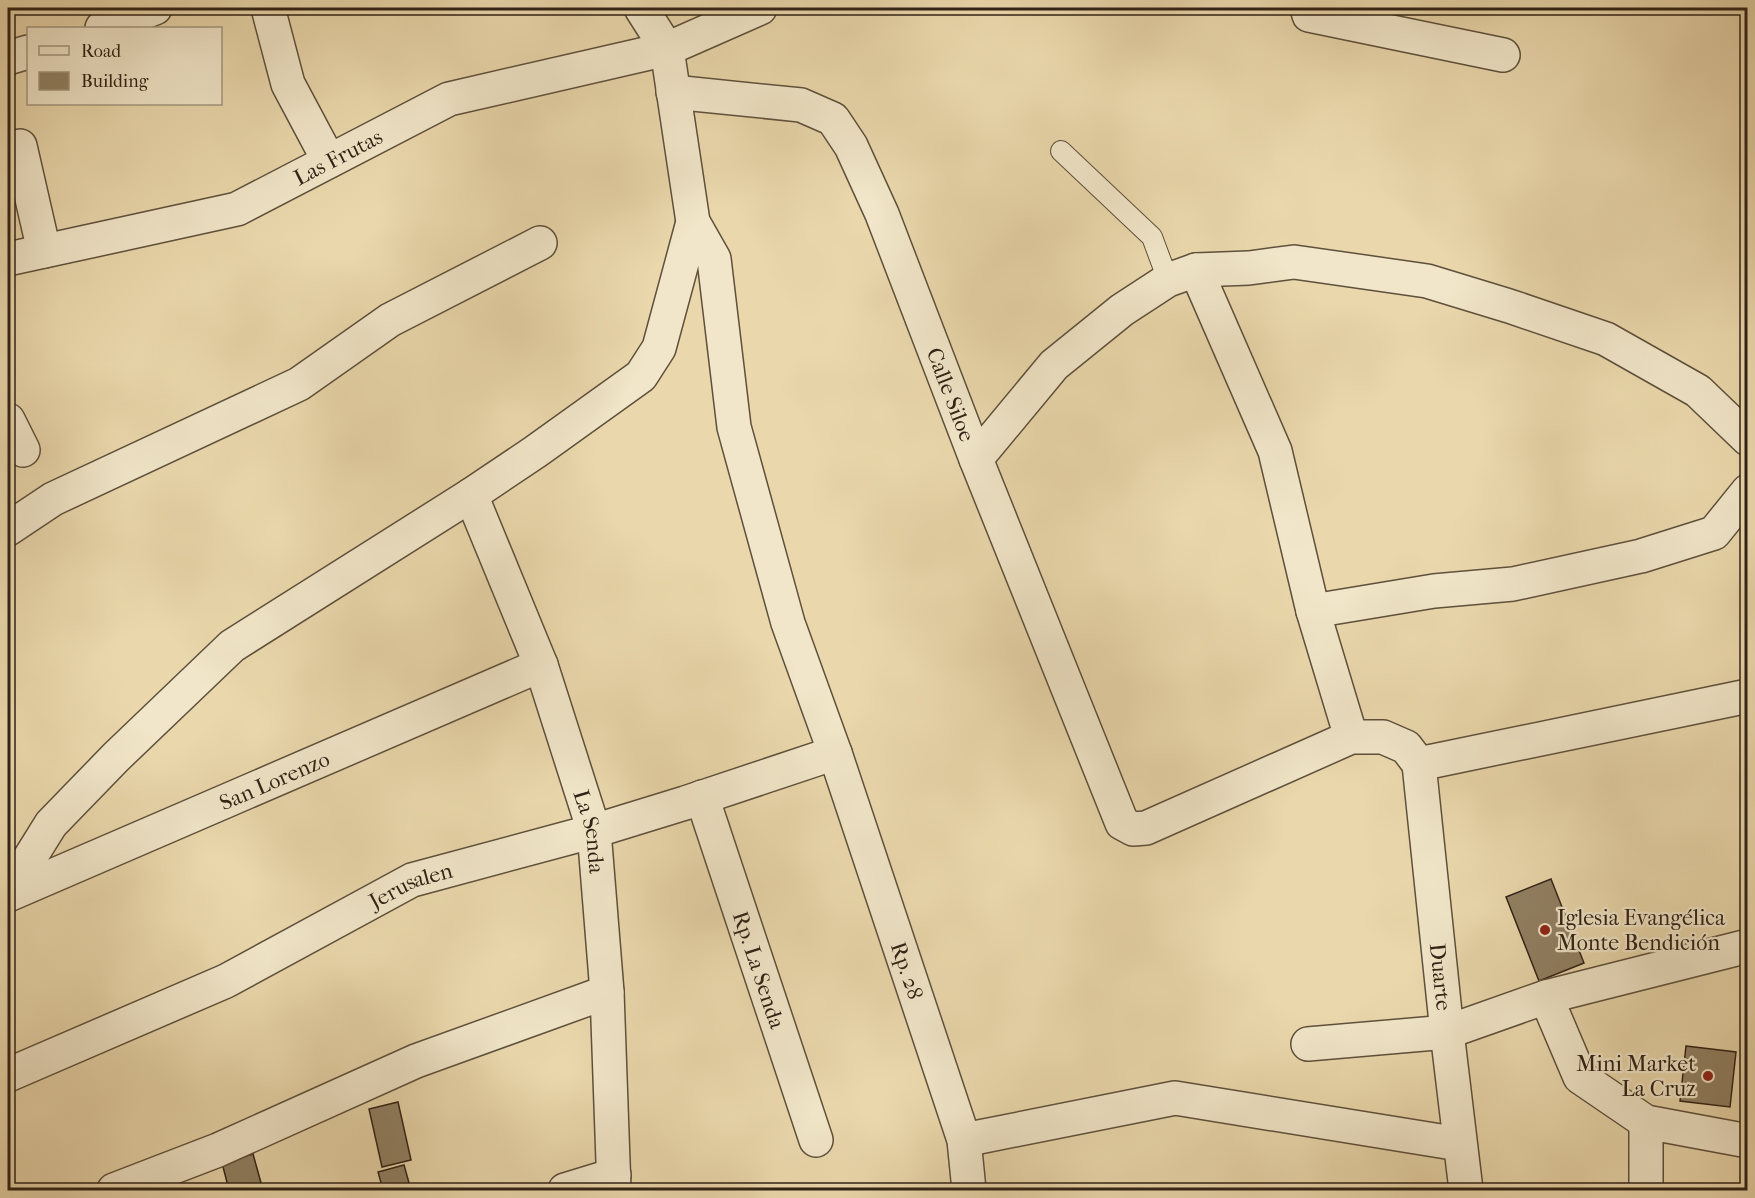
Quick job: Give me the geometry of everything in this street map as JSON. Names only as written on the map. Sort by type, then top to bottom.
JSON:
[{"type":"street","points":[[104,21],[155,8]]},
{"type":"street","points":[[268,8],[288,84],[329,161]]},
{"type":"street","points":[[8,894],[51,824],[116,757],[232,646],[471,495],[641,376],[660,348],[693,222],[667,49],[641,8]]},
{"type":"street","points":[[1307,8],[1309,15],[1503,55]]},
{"type":"street","name":"Las Frutas","points":[[8,259],[237,209],[448,99],[667,49],[755,9]]},
{"type":"street","points":[[8,58],[27,52]]},
{"type":"street","name":"Calle Siloe","points":[[674,92],[801,105],[833,119],[851,146],[882,213],[976,459],[1122,823],[1133,829],[1146,828],[1351,737]]},
{"type":"street","points":[[20,146],[45,251]]},
{"type":"street","name":"Rp. 28","points":[[693,222],[714,259],[734,427],[788,623],[835,753],[964,1140],[969,1191]]},
{"type":"street","points":[[8,530],[53,499],[299,384],[390,320],[540,243]]},
{"type":"street","points":[[976,459],[1054,365],[1122,310],[1182,275],[1294,262],[1427,281],[1606,339],[1698,391],[1748,439]]},
{"type":"street","points":[[1182,275],[1275,451],[1313,611],[1351,737],[1383,737],[1406,747],[1419,764],[1748,696]]},
{"type":"street","points":[[8,420],[23,450]]},
{"type":"street","points":[[1313,611],[1434,591],[1513,584],[1641,556],[1714,533],[1748,491]]},
{"type":"street","name":"La Senda","points":[[471,495],[541,664],[594,831],[608,992],[614,1183]]},
{"type":"street","name":"San Lorenzo","points":[[8,894],[541,664]]},
{"type":"street","name":"Jerusalen","points":[[8,1076],[226,981],[412,880],[594,831],[835,753]]},
{"type":"street","name":"Duarte","points":[[1419,764],[1459,1144],[1466,1191]]},
{"type":"street","name":"Rp. La Senda","points":[[702,797],[816,1140]]},
{"type":"street","points":[[1308,1044],[1447,1032],[1546,997],[1748,946]]},
{"type":"street","points":[[114,1191],[218,1150],[416,1061],[608,992]]},
{"type":"street","points":[[1546,997],[1580,1077],[1646,1122],[1748,1141]]},
{"type":"street","points":[[964,1140],[1175,1098],[1459,1144]]},
{"type":"street","points":[[1646,1122],[1646,1191]]},
{"type":"street","points":[[565,1191],[614,1183]]},
{"type":"lane","points":[[1061,151],[1152,237],[1182,275]]},
{"type":"building","name":"Iglesia Evangélica Monte Bendición","points":[[1551,879],[1584,963],[1539,981],[1506,897]]},
{"type":"building","name":"Mini Market La Cruz","points":[[1686,1046],[1736,1052],[1730,1107],[1680,1101]]},
{"type":"building","points":[[398,1102],[411,1160],[382,1167],[369,1109]]},
{"type":"building","points":[[253,1154],[263,1190],[229,1190],[222,1163]]},
{"type":"building","points":[[404,1165],[411,1190],[383,1190],[378,1172]]},
{"type":"place","name":"Iglesia Evangélica Monte Bendición","points":[[1545,930]]},
{"type":"place","name":"Mini Market La Cruz","points":[[1708,1076]]}]
